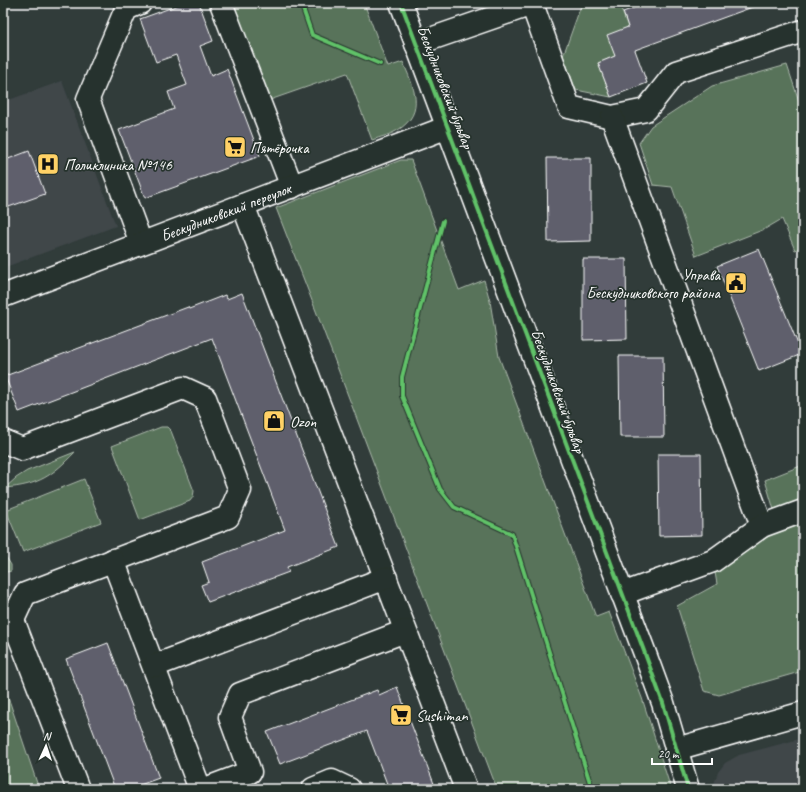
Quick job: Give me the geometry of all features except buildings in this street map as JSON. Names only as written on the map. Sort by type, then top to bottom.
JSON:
[{"type":"street","points":[[140,3],[126,9],[88,99],[142,243]]},
{"type":"street","points":[[221,3],[292,187]]},
{"type":"street","name":"Бескудниковский бульвар","points":[[401,3],[663,703],[688,789]]},
{"type":"street","points":[[416,44],[454,32],[533,3],[569,106],[612,118],[646,110],[676,72],[803,31]]},
{"type":"street","points":[[612,118],[762,526]]},
{"type":"street","name":"Бескудниковский переулок","points":[[3,296],[448,127]]},
{"type":"street","points":[[243,205],[466,789]]},
{"type":"street","points":[[3,441],[22,449],[183,388],[205,398],[240,490],[228,517],[25,594],[14,620],[78,789]]},
{"type":"street","points":[[622,594],[713,560],[762,526],[803,511]]},
{"type":"street","points":[[113,560],[200,789]]},
{"type":"street","points":[[154,666],[386,578]]},
{"type":"street","points":[[206,789],[254,780],[230,717],[240,694],[406,631]]},
{"type":"street","points":[[676,749],[803,713]]},
{"type":"street","points":[[313,789],[332,782],[349,789]]},
{"type":"shaded area","name":"Поликлиника №146","points":[[62,81],[116,226],[3,268],[3,102]]},
{"type":"shaded area","points":[[803,738],[803,789],[714,789],[718,772],[725,763],[739,755]]},
{"type":"green space","points":[[231,3],[364,3],[388,67],[403,62],[411,80],[415,98],[415,107],[407,123],[388,135],[372,140],[347,73],[267,101]]},
{"type":"green space","points":[[582,3],[619,3],[628,27],[615,56],[598,63],[611,97],[576,90],[563,56]]},
{"type":"green space","points":[[787,65],[803,116],[803,247],[795,250],[782,219],[765,229],[696,256],[672,187],[653,185],[639,143],[651,126],[712,86]]},
{"type":"green space","points":[[401,160],[411,160],[459,290],[484,280],[490,301],[499,357],[596,617],[609,612],[642,698],[671,789],[497,789],[276,208]]},
{"type":"green space","points":[[161,427],[167,427],[171,431],[194,491],[193,497],[190,501],[140,520],[112,446]]},
{"type":"green space","points":[[75,452],[52,473],[44,478],[36,482],[17,487],[5,488],[27,471]]},
{"type":"green space","points":[[803,465],[803,671],[719,695],[704,691],[677,606],[717,584],[713,561],[777,520],[765,480]]},
{"type":"green space","points":[[84,479],[101,522],[23,552],[6,510]]},
{"type":"green space","points":[[3,552],[11,565],[11,571],[3,571]]},
{"type":"green space","points":[[3,682],[39,789],[3,789]]},
{"type":"cycle path","points":[[301,3],[312,35],[380,64]]},
{"type":"cycle path","points":[[401,3],[663,703],[688,789]]},
{"type":"cycle path","points":[[443,221],[402,377],[402,396],[440,489],[454,507],[512,534],[592,789]]},
{"type":"place","name":"Пятёрочка","points":[[235,147]]},
{"type":"place","name":"Поликлиника №146","points":[[48,164]]},
{"type":"place","name":"Управа Бескудниковского района","points":[[736,283]]},
{"type":"place","name":"Ozon","points":[[274,421]]},
{"type":"place","name":"Sushiman","points":[[401,715]]}]
